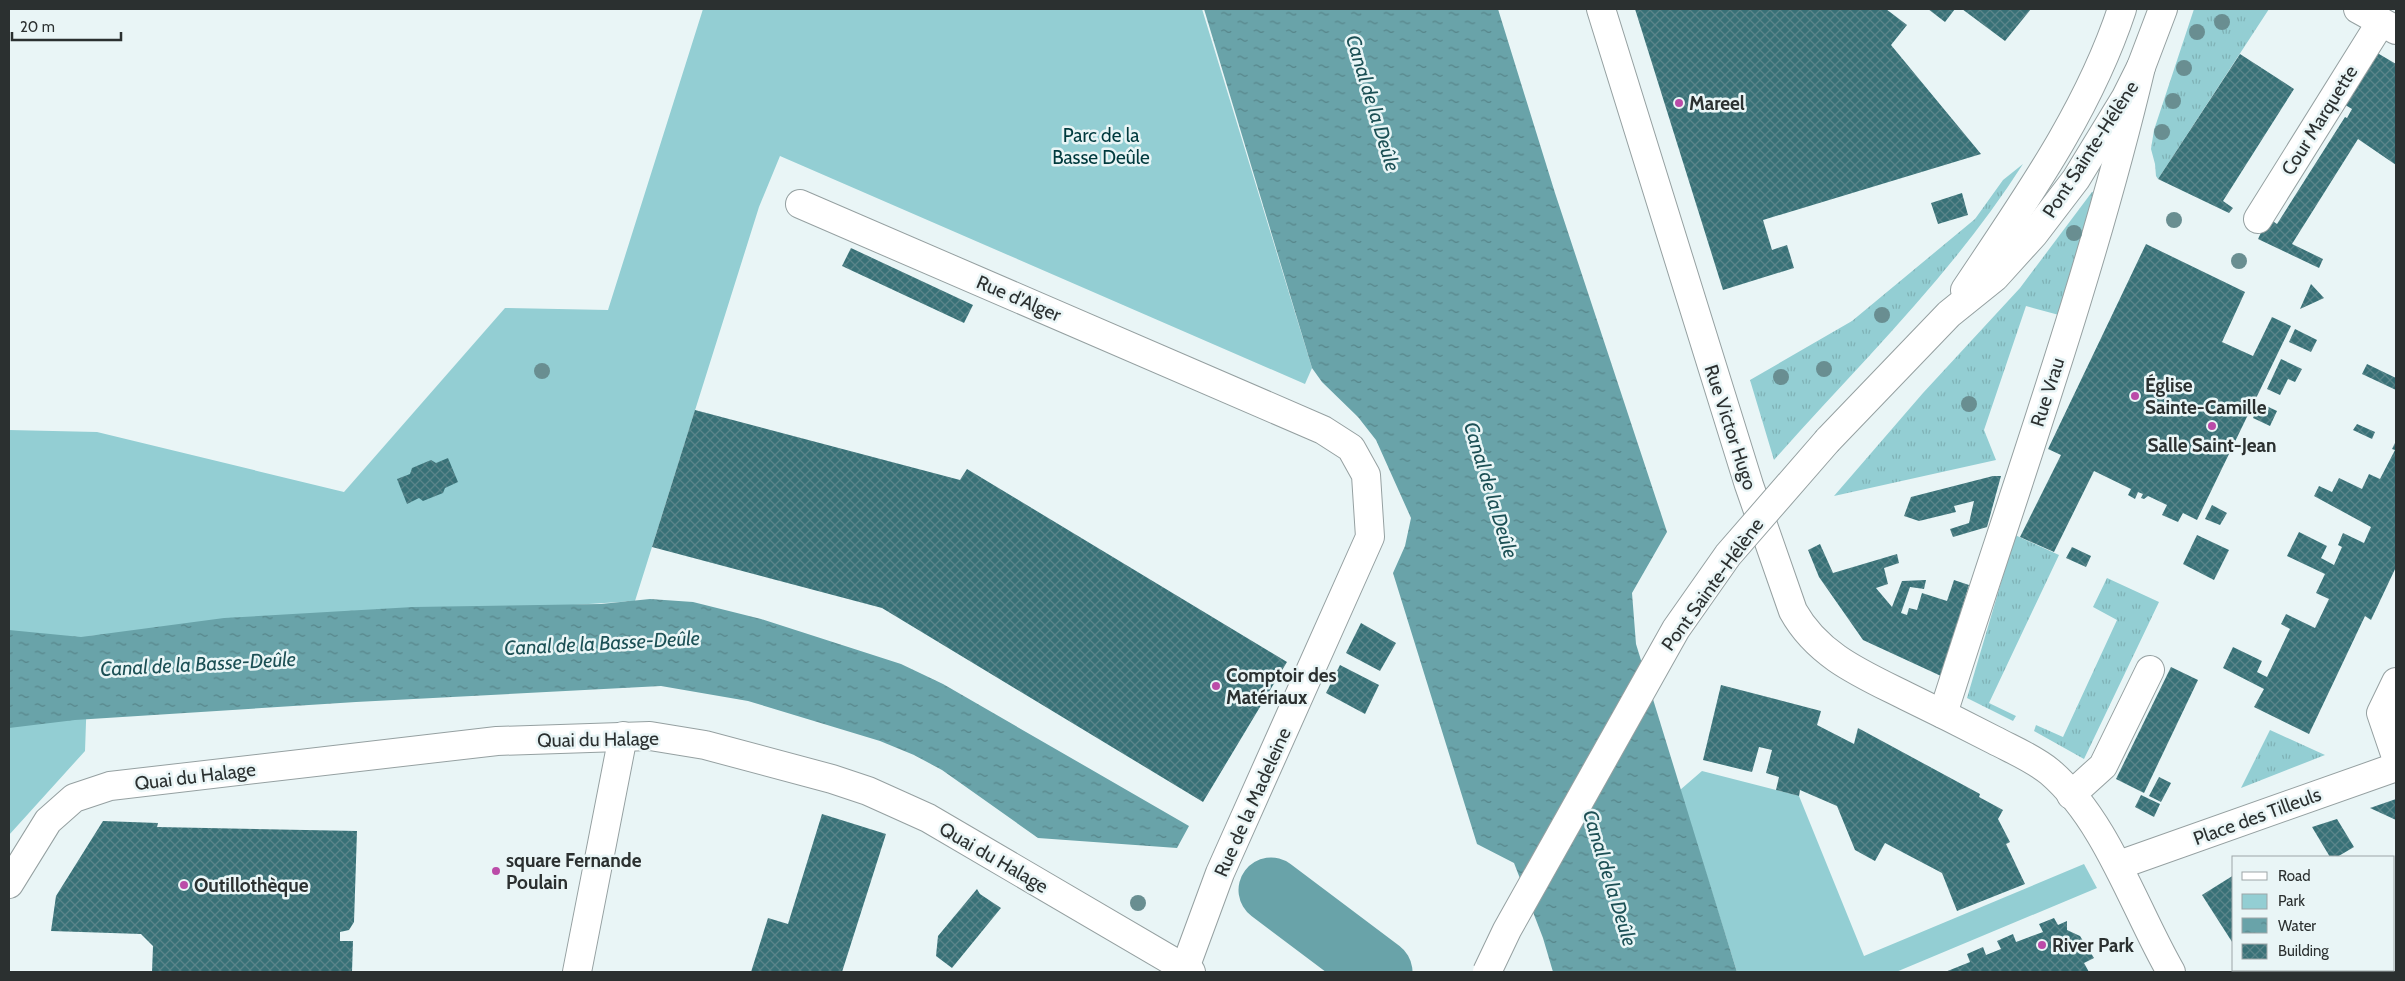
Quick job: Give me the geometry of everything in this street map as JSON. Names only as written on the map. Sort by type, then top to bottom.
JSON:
[{"type":"street","name":"Rue Victor Hugo","points":[[1601,9],[1748,485],[1793,611],[1803,628],[1814,641],[1841,663],[2037,763],[2071,795],[2119,865],[2154,944],[2171,972]]},
{"type":"street","name":"Pont Sainte-Hélène","points":[[1949,314],[2066,136],[2113,36],[2122,9]]},
{"type":"street","name":"Pont Sainte-Hélène","points":[[1487,972],[1507,930],[1676,629],[1744,535],[1828,440],[1949,314],[1995,278],[2056,205],[2109,126],[2141,67],[2163,9]]},
{"type":"street","points":[[2358,9],[2389,26]]},
{"type":"street","name":"Cour Marquette","points":[[2258,219],[2389,26]]},
{"type":"street","name":"Rue Vrau","points":[[1943,714],[2089,260],[2121,154],[2141,67]]},
{"type":"street","name":"Rue d'Alger","points":[[800,204],[1238,392]]},
{"type":"street","name":"Rue de la Madeleine","points":[[1188,970],[1217,880],[1370,538],[1366,475],[1350,448],[1323,430],[1238,392]]},
{"type":"street","points":[[2071,795],[2103,766],[2150,670]]},
{"type":"street","points":[[2396,682],[2381,714],[2396,757]]},
{"type":"street","points":[[577,972],[623,736]]},
{"type":"street","name":"Quai du Halage","points":[[9,884],[48,821],[74,798],[110,786],[487,742],[623,736],[665,738],[705,745],[832,779],[898,803],[937,823],[1188,970]]},
{"type":"street","name":"Place des Tilleuls","points":[[2119,865],[2396,767]]},
{"type":"green space","name":"Parc de la Basse Deûle","points":[[703,9],[1202,9],[1312,368],[1305,384],[780,156],[759,207],[635,601],[89,636],[85,751],[9,835],[9,430],[97,432],[344,492],[505,308],[608,310]]},
{"type":"green space","points":[[2194,9],[2269,9],[2158,179],[2151,149],[2154,130]]},
{"type":"green space","points":[[2023,164],[1967,243],[1905,317],[1774,460],[1750,380],[1852,321],[1975,219],[2003,180]]},
{"type":"green space","points":[[2097,191],[2059,315],[2026,306],[1984,430],[1996,460],[1834,496],[1923,393],[2020,288],[2092,192]]},
{"type":"green space","points":[[2015,535],[2059,555],[1989,703],[2016,716],[2013,721],[1967,698]]},
{"type":"green space","points":[[2107,578],[2159,602],[2084,759],[2034,731],[2036,725],[2063,737],[2117,620],[2093,607]]},
{"type":"green space","points":[[2270,730],[2325,755],[2241,788]]},
{"type":"green space","points":[[1702,771],[1799,796],[1864,956],[2084,864],[2097,888],[1896,972],[1737,972],[1680,790]]},
{"type":"water","name":"Canal de la Deûle","points":[[1204,9],[1498,9],[1555,193],[1667,532],[1632,593],[1636,644],[1737,972],[1553,972],[1543,938],[1514,863],[1477,844],[1393,573],[1405,546],[1411,518],[1376,440],[1358,417],[1322,382],[1312,368]]},
{"type":"water","name":"Canal de la Basse-Deûle","points":[[650,599],[693,602],[761,619],[901,664],[943,684],[1189,826],[1177,848],[1038,838],[942,770],[914,755],[880,741],[748,701],[661,686],[356,702],[75,720],[9,728],[9,630],[81,637],[224,618],[413,607],[601,604]]},
{"type":"building","points":[[1635,9],[1886,9],[1907,25],[1891,45],[1981,154],[1763,220],[1772,250],[1787,245],[1794,268],[1723,290]]},
{"type":"building","points":[[1928,9],[1955,9],[1945,22]]},
{"type":"building","points":[[1962,9],[2031,9],[2005,41]]},
{"type":"building","points":[[2374,51],[2396,64],[2396,165],[2358,139],[2292,244],[2323,259],[2319,268],[2258,239],[2268,218],[2277,224],[2345,117],[2347,118],[2352,109],[2342,103]]},
{"type":"building","points":[[2240,54],[2294,89],[2223,201],[2233,208],[2229,213],[2158,179]]},
{"type":"building","points":[[1962,193],[1968,215],[1938,224],[1931,203]]},
{"type":"building","name":"Église Sainte-Camille","points":[[2146,244],[2245,292],[2222,342],[2253,356],[2272,317],[2291,326],[2197,520],[2183,513],[2178,522],[2162,515],[2167,505],[2148,496],[2144,499],[2141,498],[2143,494],[2138,492],[2135,499],[2128,495],[2131,489],[2094,471],[2054,552],[2020,537],[2061,455],[2048,449]]},
{"type":"building","points":[[851,248],[973,305],[964,323],[842,266]]},
{"type":"building","points":[[2311,284],[2324,298],[2300,309]]},
{"type":"building","points":[[2295,329],[2317,340],[2311,352],[2289,342]]},
{"type":"building","points":[[2281,359],[2302,369],[2295,382],[2288,379],[2280,395],[2267,389]]},
{"type":"building","points":[[2367,364],[2396,378],[2396,390],[2362,374]]},
{"type":"building","points":[[2260,403],[2277,411],[2270,426],[2253,418]]},
{"type":"building","points":[[695,410],[960,480],[967,469],[1287,662],[1203,802],[882,608],[652,547]]},
{"type":"building","points":[[2357,424],[2375,432],[2372,439],[2353,430]]},
{"type":"building","points":[[2396,441],[2396,567],[2371,620],[2365,616],[2309,734],[2254,707],[2264,689],[2223,668],[2233,647],[2262,661],[2257,672],[2267,677],[2290,629],[2281,624],[2286,614],[2315,628],[2329,599],[2316,593],[2325,574],[2287,556],[2299,532],[2327,546],[2321,558],[2334,565],[2342,547],[2338,545],[2343,533],[2364,543],[2371,527],[2314,496],[2319,486],[2332,492],[2339,478],[2362,489],[2369,474],[2380,479],[2395,450],[2392,449]]},
{"type":"building","points":[[448,458],[458,482],[445,488],[443,493],[423,501],[419,498],[407,504],[397,479],[410,474],[412,468],[431,460],[436,463]]},
{"type":"building","points":[[1993,476],[2001,476],[1987,527],[1953,537],[1950,529],[1969,523],[1974,501],[1954,506],[1956,512],[1919,521],[1904,516],[1911,497]]},
{"type":"building","points":[[2212,505],[2227,513],[2220,525],[2205,519]]},
{"type":"building","points":[[2197,535],[2229,550],[2214,580],[2183,564]]},
{"type":"building","points":[[1820,544],[1833,573],[1897,554],[1899,563],[1884,568],[1888,584],[1876,588],[1892,607],[1902,581],[1926,580],[1924,589],[1910,587],[1901,613],[1907,615],[1909,608],[1917,610],[1922,593],[1947,601],[1954,580],[1969,585],[1941,676],[1863,640],[1819,577],[1808,550]]},
{"type":"building","points":[[2072,547],[2091,556],[2086,567],[2066,558]]},
{"type":"building","points":[[1361,623],[1396,643],[1380,671],[1346,653]]},
{"type":"building","points":[[1340,665],[1379,685],[1365,714],[1326,693]]},
{"type":"building","points":[[2171,667],[2198,680],[2144,793],[2116,779]]},
{"type":"building","points":[[1721,685],[1821,711],[1817,725],[1854,744],[1858,728],[1980,794],[1979,797],[2003,810],[1998,819],[2010,842],[2006,844],[2025,884],[1957,911],[1942,873],[1885,843],[1875,861],[1855,850],[1837,806],[1800,790],[1799,796],[1776,790],[1779,777],[1766,773],[1772,750],[1759,747],[1752,772],[1703,760]]},
{"type":"building","points":[[2159,777],[2171,783],[2161,802],[2149,796]]},
{"type":"building","points":[[2141,795],[2160,804],[2154,817],[2135,807]]},
{"type":"building","points":[[2396,799],[2396,820],[2370,808]]},
{"type":"building","points":[[822,814],[886,834],[842,972],[751,972],[768,918],[788,924]]},
{"type":"building","points":[[2337,819],[2354,847],[2339,856],[2329,856],[2312,827]]},
{"type":"building","points":[[103,821],[158,823],[157,827],[357,831],[354,922],[349,930],[340,932],[340,941],[353,941],[352,972],[152,972],[153,946],[141,934],[51,931],[56,896]]},
{"type":"building","points":[[2232,876],[2232,942],[2202,895]]},
{"type":"building","points":[[977,889],[980,894],[1001,908],[952,968],[936,956],[938,936]]},
{"type":"building","name":"River Park","points":[[2054,918],[2058,925],[2067,921],[2067,930],[2080,936],[2094,958],[2084,963],[2089,972],[1945,972],[1970,962],[1967,954],[1983,947],[1986,955],[2001,949],[1997,941],[2013,934],[2016,942],[2043,932],[2039,924]]},
{"type":"building","points":[[2250,971],[2313,972],[2250,972]]},
{"type":"waterway","points":[[1271,890],[1380,972]]},
{"type":"place","name":"Mareel","points":[[1679,103]]},
{"type":"place","name":"Église Sainte-Camille","points":[[2135,396]]},
{"type":"place","name":"Salle Saint-Jean","points":[[2212,426]]},
{"type":"place","name":"Comptoir des Matériaux","points":[[1216,686]]},
{"type":"place","name":"square Fernande Poulain","points":[[496,871]]},
{"type":"place","name":"Outillothèque","points":[[184,885]]},
{"type":"place","name":"River Park","points":[[2042,945]]}]
